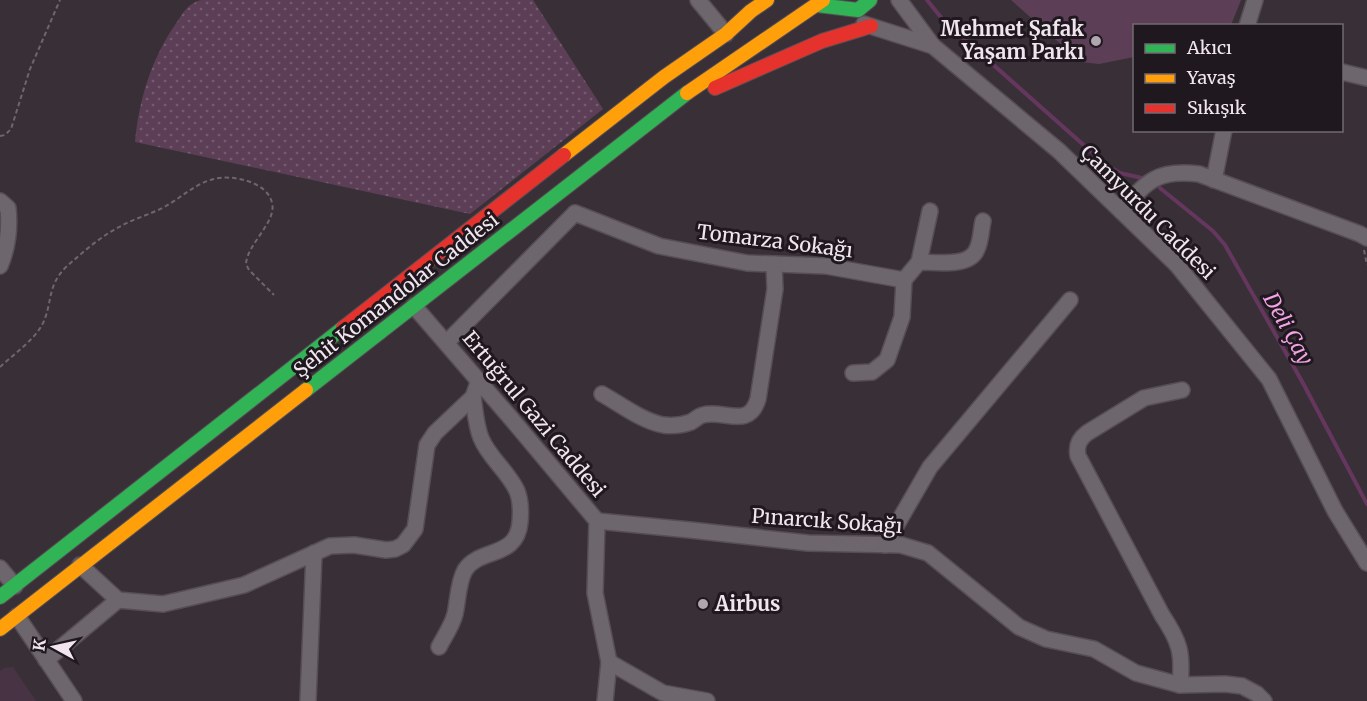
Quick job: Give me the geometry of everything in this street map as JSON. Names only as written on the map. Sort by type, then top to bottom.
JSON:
[{"type":"main road","name":"Şehit Komandolar Caddesi","points":[[0,597],[664,77],[726,34],[750,5],[768,0]]},
{"type":"main road","points":[[814,3],[858,10],[870,0]]},
{"type":"main road","name":"Şehit Komandolar Caddesi","points":[[0,629],[679,98],[814,3]]},
{"type":"main road","points":[[656,116],[766,64],[822,41],[871,26]]},
{"type":"street","points":[[698,0],[726,34]]},
{"type":"street","name":"Çamyurdu Caddesi","points":[[898,0],[933,46],[1059,151],[1177,265],[1269,380],[1335,511],[1367,563]]},
{"type":"street","points":[[1248,24],[1255,0]]},
{"type":"street","name":"Çamyurdu Caddesi","points":[[814,3],[871,26],[933,46]]},
{"type":"street","points":[[1343,72],[1367,78]]},
{"type":"street","points":[[1214,180],[1224,132]]},
{"type":"street","points":[[1121,211],[1143,186],[1160,176],[1180,171],[1199,174],[1367,238]]},
{"type":"street","points":[[447,342],[575,213],[565,188]]},
{"type":"street","points":[[0,201],[8,208],[9,233],[0,266]]},
{"type":"street","points":[[853,373],[872,372],[887,360],[902,316],[904,280],[919,262],[930,211]]},
{"type":"street","name":"Tomarza Sokağı","points":[[575,213],[659,246],[747,263],[826,266],[904,280]]},
{"type":"street","points":[[919,262],[960,262],[971,258],[978,248],[983,221]]},
{"type":"street","points":[[602,394],[650,421],[664,425],[691,422],[703,415],[737,417],[748,414],[753,410],[758,399],[775,289],[774,264]]},
{"type":"street","points":[[885,545],[930,467],[1070,300]]},
{"type":"street","name":"Ertuğrul Gazi Caddesi","points":[[414,306],[597,521],[595,592],[609,662],[605,701]]},
{"type":"street","points":[[80,565],[118,600],[163,604],[244,585],[330,546],[354,545],[386,550],[403,545],[415,529],[427,445],[435,433],[473,398],[479,380]]},
{"type":"street","points":[[1180,685],[1182,660],[1176,636],[1162,615],[1088,476],[1077,449],[1082,437],[1087,433],[1144,398],[1182,390]]},
{"type":"street","points":[[439,647],[454,618],[464,571],[475,561],[508,546],[518,534],[520,526],[521,509],[517,492],[481,438],[473,398]]},
{"type":"street","name":"Pınarcık Sokağı","points":[[597,521],[808,543],[901,545],[928,553],[1019,627],[1046,639],[1094,650],[1136,673],[1180,685],[1242,686],[1257,694],[1264,701]]},
{"type":"street","points":[[308,701],[314,554]]},
{"type":"street","points":[[0,568],[15,586]]},
{"type":"street","points":[[46,660],[118,600]]},
{"type":"street","points":[[16,616],[74,701]]},
{"type":"street","points":[[609,662],[663,693],[707,701]]},
{"type":"path","points":[[0,136],[5,135],[11,129],[30,69],[60,0]]},
{"type":"path","points":[[0,367],[40,328],[50,292],[66,268],[109,232],[158,210],[212,179],[227,177],[249,183],[262,188],[270,196],[273,212],[248,255],[246,264],[274,295]]},
{"type":"shaded area","points":[[201,0],[533,0],[603,109],[470,214],[135,142],[143,96],[159,52],[183,13],[189,6]]},
{"type":"shaded area","name":"Mehmet Şafak Yaşam Parkı","points":[[1011,0],[1241,0],[1231,24],[1133,24],[1133,57],[1099,64],[1081,62]]},
{"type":"shaded area","points":[[13,667],[36,701],[0,701],[0,671]]},
{"type":"waterway","name":"Deli Çay","points":[[927,0],[944,21],[1105,164],[1120,173],[1142,178]]},
{"type":"waterway","name":"Deli Çay","points":[[1160,188],[1213,231],[1225,245],[1304,385],[1367,504]]},
{"type":"traffic: fast","points":[[817,5],[858,10],[870,0]]},
{"type":"traffic: fast","points":[[306,390],[687,93]]},
{"type":"traffic: fast","points":[[0,597],[343,328]]},
{"type":"traffic: slow","points":[[564,155],[664,77],[726,34],[767,0]]},
{"type":"traffic: slow","points":[[687,93],[823,0]]},
{"type":"traffic: slow","points":[[0,629],[306,390]]},
{"type":"traffic: jam","points":[[715,88],[822,41],[871,26]]},
{"type":"traffic: jam","points":[[343,328],[564,155]]},
{"type":"place","name":"Mehmet Şafak Yaşam Parkı","points":[[1096,41]]},
{"type":"place","name":"Airbus","points":[[703,604]]}]
